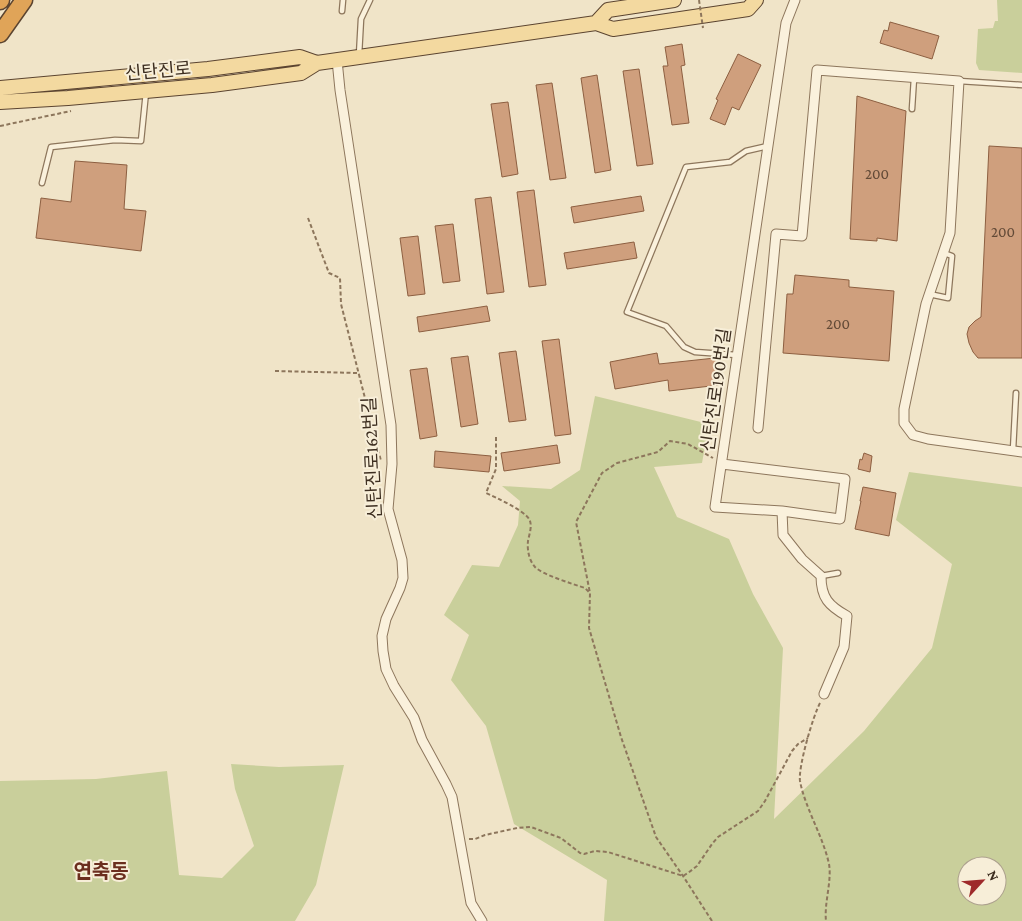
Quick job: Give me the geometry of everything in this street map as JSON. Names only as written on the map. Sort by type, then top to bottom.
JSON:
[{"type":"highway","points":[[0,34],[24,0]]},
{"type":"main road","name":"신탄진로","points":[[596,23],[608,10],[674,0]]},
{"type":"main road","name":"신탄진로","points":[[0,102],[212,85],[301,73],[316,63],[596,23],[613,30],[748,9],[756,0]]},
{"type":"main road","name":"신탄진로","points":[[0,88],[189,71],[300,57],[316,63]]},
{"type":"street","name":"신탄진로190번길","points":[[782,512],[715,507],[786,23],[795,0]]},
{"type":"street","name":"신탄진로162번길","points":[[337,60],[390,425],[392,464],[388,509],[402,560],[403,578],[386,620],[382,636],[382,651],[386,669],[394,686],[410,711],[422,740],[452,798],[471,904],[482,921]]},
{"type":"street","points":[[758,428],[776,234],[802,236],[817,70],[959,81],[950,233],[926,304],[904,409],[904,423],[913,435],[928,439],[1018,451]]},
{"type":"street","points":[[722,464],[845,479],[840,519],[782,512],[784,536],[802,559],[821,576],[821,589],[829,603],[847,616],[844,647],[824,694]]},
{"type":"lane","points":[[342,11],[343,0]]},
{"type":"lane","points":[[358,57],[361,19],[370,0]]},
{"type":"lane","points":[[912,109],[914,78]]},
{"type":"lane","points":[[959,81],[1022,85]]},
{"type":"lane","points":[[42,183],[51,147],[115,140],[141,141],[146,91]]},
{"type":"lane","points":[[737,354],[695,352],[684,347],[666,326],[627,312],[686,167],[730,162],[746,151],[768,146]]},
{"type":"lane","points":[[929,294],[948,298],[952,256],[944,253]]},
{"type":"lane","points":[[1016,393],[1018,451]]},
{"type":"lane","points":[[821,576],[838,573]]},
{"type":"path","points":[[699,0],[703,28]]},
{"type":"path","points":[[308,218],[328,273],[340,278],[341,304],[382,463]]},
{"type":"path","points":[[275,370],[358,373]]},
{"type":"path","points":[[496,437],[496,469],[486,492],[529,518],[530,526],[527,544],[531,560],[536,567],[545,573],[585,588],[590,593]]},
{"type":"path","points":[[712,921],[656,837],[621,737],[589,628],[590,593],[576,522],[602,474],[617,463],[658,452],[670,441],[688,444],[722,464]]},
{"type":"path","points":[[824,694],[815,714],[808,738],[800,782],[829,866],[825,911],[826,921]]},
{"type":"path","points":[[461,843],[485,835],[531,827],[561,838],[580,853],[608,852],[683,876],[697,866],[718,837],[758,811],[765,802],[792,751],[798,744],[808,738]]},
{"type":"green space","points":[[997,0],[1022,0],[1022,73],[979,70],[976,63],[978,29],[993,28],[995,21],[998,21]]},
{"type":"green space","points":[[595,396],[709,424],[702,463],[654,467],[677,517],[729,539],[753,594],[783,648],[774,819],[864,731],[932,648],[952,564],[896,520],[909,472],[1022,487],[1022,921],[604,921],[607,880],[514,824],[486,726],[451,680],[469,635],[444,615],[472,565],[499,567],[518,525],[520,501],[502,486],[551,489],[580,470]]},
{"type":"green space","points":[[231,764],[279,767],[344,765],[316,885],[295,921],[0,921],[0,781],[96,779],[167,771],[179,875],[222,878],[254,846],[235,789]]},
{"type":"building","points":[[890,22],[939,36],[932,59],[880,43],[884,30],[888,31]]},
{"type":"building","points":[[682,44],[685,65],[681,66],[689,123],[672,125],[663,66],[668,66],[665,47]]},
{"type":"building","points":[[738,54],[761,65],[739,110],[732,107],[725,125],[710,119],[718,100],[716,99]]},
{"type":"building","points":[[639,69],[653,164],[637,166],[623,71]]},
{"type":"building","points":[[597,75],[611,170],[595,173],[581,78]]},
{"type":"building","points":[[552,83],[566,178],[550,180],[536,85]]},
{"type":"building","points":[[857,96],[906,111],[897,241],[877,238],[877,241],[850,239]]},
{"type":"building","points":[[508,102],[518,174],[502,177],[491,104]]},
{"type":"building","points":[[989,146],[1022,148],[1022,358],[978,358],[973,352],[967,334],[969,327],[981,317]]},
{"type":"building","points":[[75,161],[127,165],[124,209],[146,211],[141,251],[36,238],[41,198],[71,202]]},
{"type":"building","points":[[534,190],[546,285],[529,287],[517,192]]},
{"type":"building","points":[[641,196],[644,211],[574,223],[571,207]]},
{"type":"building","points":[[491,197],[504,292],[487,294],[475,199]]},
{"type":"building","points":[[453,224],[460,281],[443,283],[435,226]]},
{"type":"building","points":[[418,236],[425,294],[408,296],[400,238]]},
{"type":"building","points":[[634,242],[637,258],[567,269],[564,253]]},
{"type":"building","points":[[795,275],[849,280],[849,287],[894,291],[889,361],[783,353],[787,294],[793,294]]},
{"type":"building","points":[[487,306],[490,321],[419,332],[417,317]]},
{"type":"building","points":[[559,339],[571,434],[555,436],[542,341]]},
{"type":"building","points":[[516,351],[526,420],[509,422],[499,353]]},
{"type":"building","points":[[657,353],[659,364],[715,358],[719,385],[669,391],[668,380],[615,389],[610,362]]},
{"type":"building","points":[[468,356],[478,424],[461,427],[451,358]]},
{"type":"building","points":[[427,368],[437,436],[420,439],[410,370]]},
{"type":"building","points":[[557,445],[560,463],[504,471],[501,453]]},
{"type":"building","points":[[435,451],[491,456],[489,472],[434,467]]},
{"type":"building","points":[[864,453],[872,456],[870,472],[858,469],[860,459],[862,460]]},
{"type":"building","points":[[863,487],[896,493],[889,536],[855,529]]},
{"type":"district","name":"연축동","points":[[101,871]]}]
